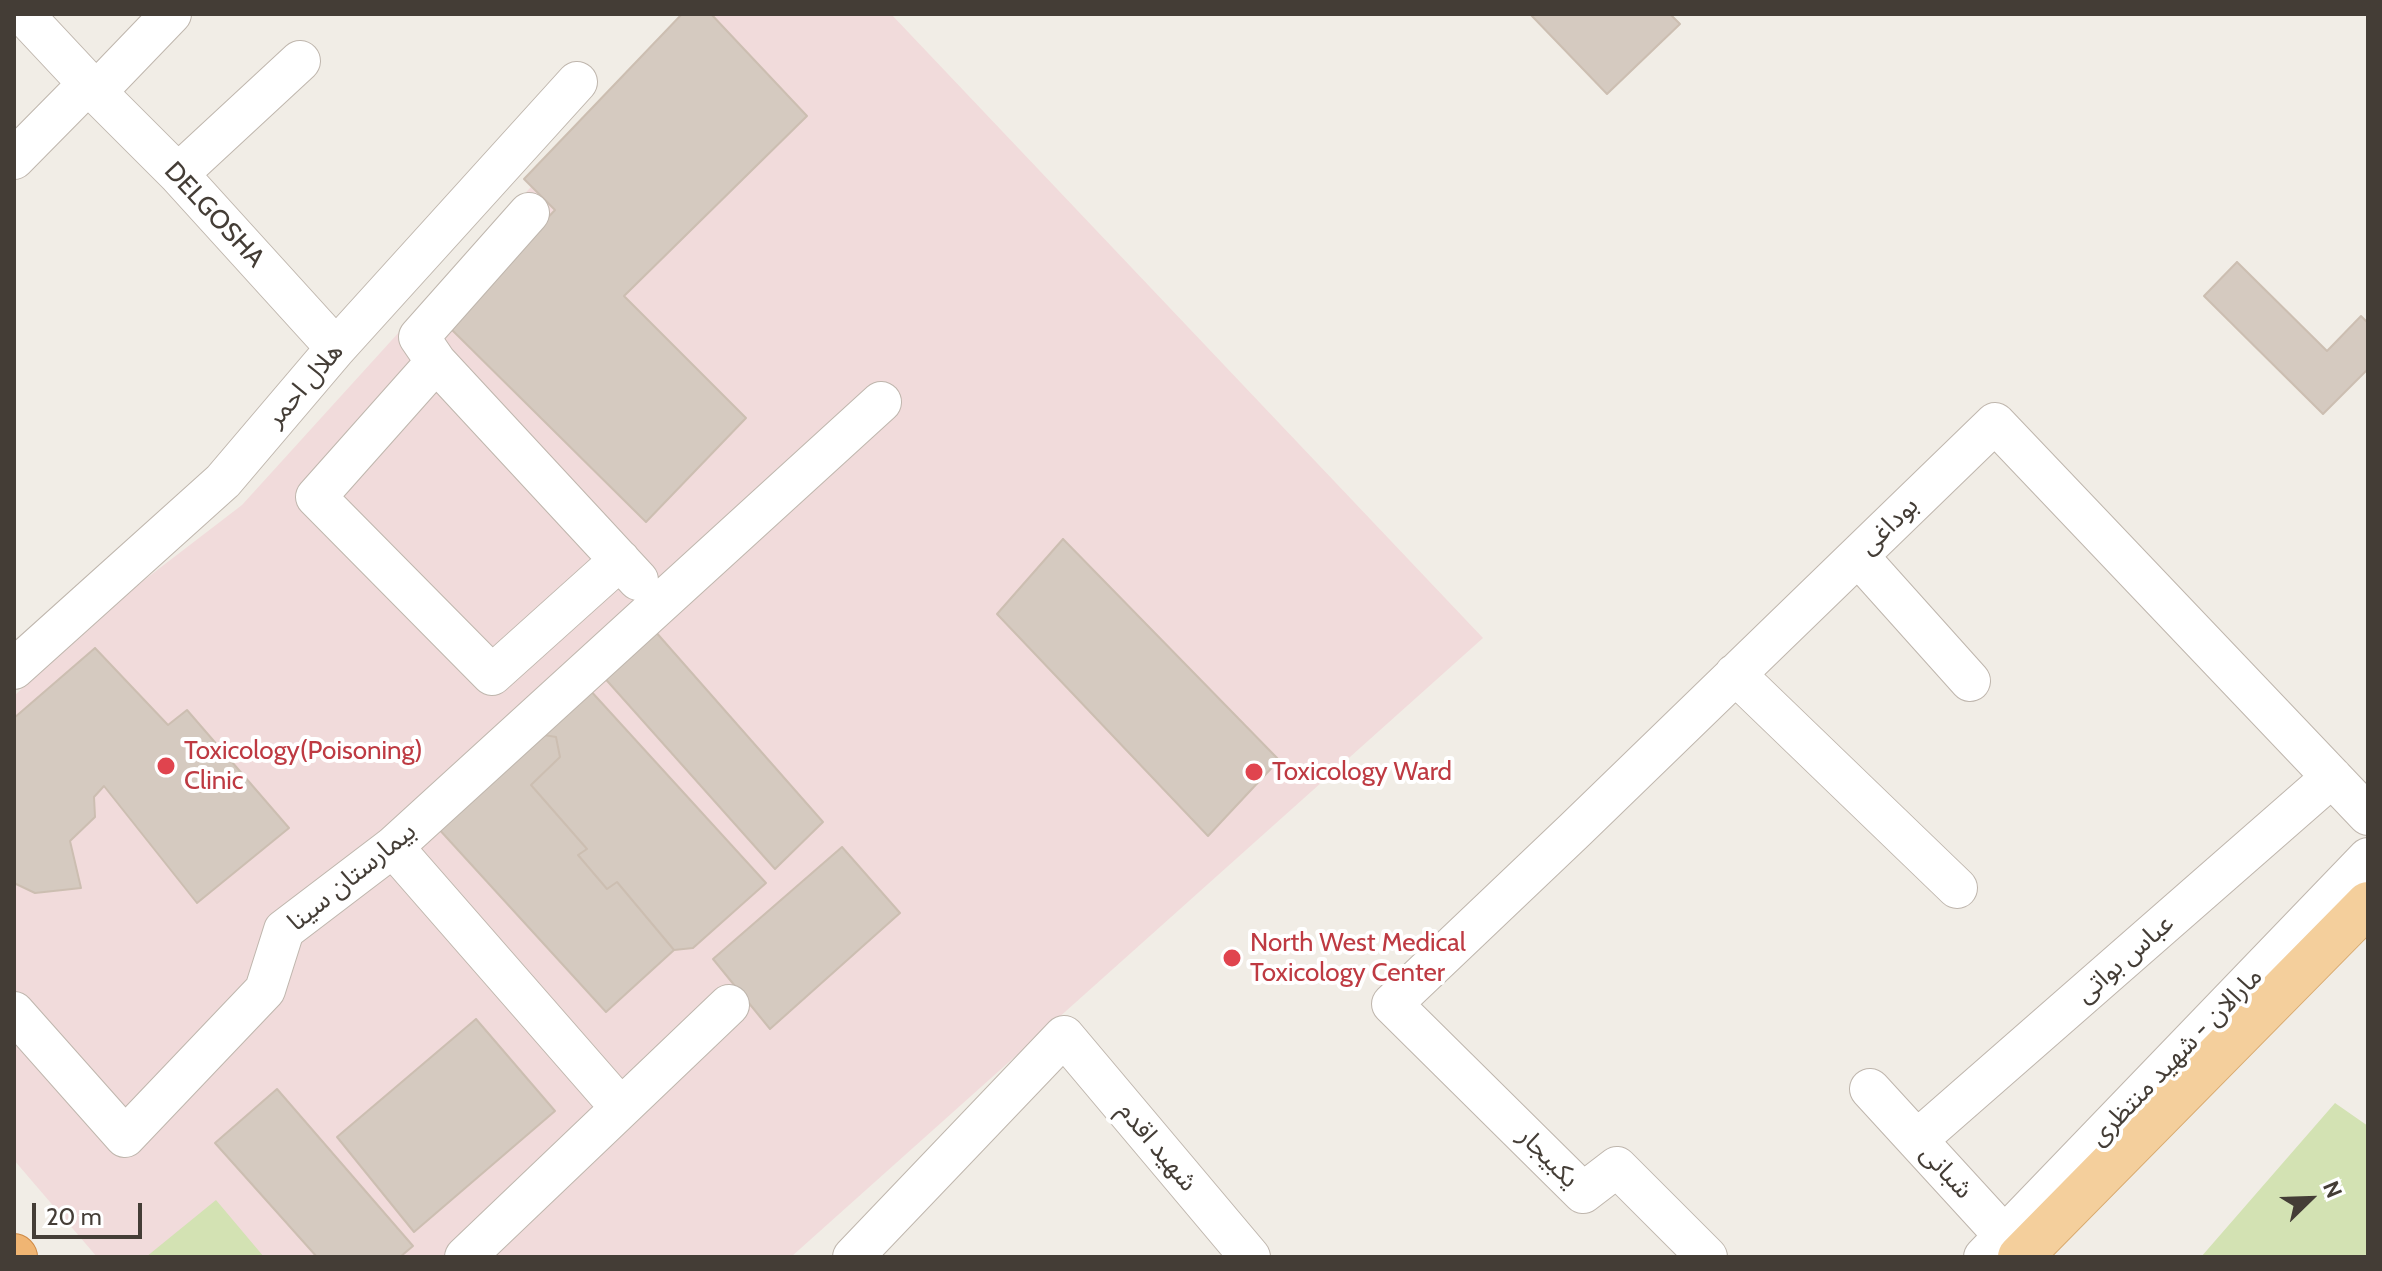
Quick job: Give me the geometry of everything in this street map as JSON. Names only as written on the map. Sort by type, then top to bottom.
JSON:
[{"type":"main road","name":"مارالان - شهید منتظری","points":[[2008,1251],[2368,904]]},
{"type":"street","name":"DELGOSHA","points":[[23,14],[178,174],[336,348]]},
{"type":"street","points":[[14,159],[171,14]]},
{"type":"street","points":[[178,174],[300,61]]},
{"type":"street","name":"هلال احمر","points":[[14,669],[223,481],[336,348],[577,82]]},
{"type":"street","points":[[529,213],[419,337],[436,362],[660,603]]},
{"type":"street","points":[[436,362],[316,497],[492,675],[620,560]]},
{"type":"street","name":"بیمارستان سینا","points":[[14,1012],[125,1137],[265,990],[284,930],[393,847],[881,402]]},
{"type":"street","name":"بوداغی","points":[[1392,1004],[1995,423],[2368,815]]},
{"type":"street","points":[[1858,556],[1970,681]]},
{"type":"street","points":[[1735,674],[1957,888]]},
{"type":"street","name":"عباس بواتی","points":[[1917,1140],[2332,777]]},
{"type":"street","points":[[393,847],[621,1108]]},
{"type":"street","name":"مارالان - شهید منتظری","points":[[2008,1251],[2368,858]]},
{"type":"street","name":"یکبیجار","points":[[1392,1004],[1583,1193],[1617,1167],[1707,1257]]},
{"type":"street","points":[[465,1257],[729,1005]]},
{"type":"street","name":"شهید اقدم","points":[[853,1257],[1064,1036],[1250,1257]]},
{"type":"street","name":"شبانی","points":[[1870,1089],[1917,1140],[2008,1251]]},
{"type":"shaded area","points":[[688,14],[891,14],[1483,638],[791,1257],[97,1257],[14,1160],[14,696],[109,607],[242,505]]},
{"type":"green space","points":[[2335,1103],[2368,1126],[2368,1257],[2201,1257]]},
{"type":"green space","points":[[216,1200],[264,1257],[146,1257]]},
{"type":"building","points":[[682,14],[711,14],[807,116],[624,296],[746,418],[646,522],[447,325],[555,210],[524,179]]},
{"type":"building","points":[[1530,14],[1670,14],[1680,24],[1607,94]]},
{"type":"building","points":[[2237,262],[2327,351],[2361,316],[2368,323],[2368,369],[2323,414],[2204,296]]},
{"type":"building","points":[[1063,539],[1279,760],[1208,836],[997,614]]},
{"type":"building","points":[[647,622],[823,822],[775,869],[593,665]]},
{"type":"building","points":[[95,648],[168,725],[187,710],[289,828],[197,903],[104,786],[94,797],[95,817],[70,841],[81,888],[35,893],[14,883],[14,718]]},
{"type":"building","points":[[589,689],[766,883],[693,948],[674,950],[617,882],[607,889],[578,855],[587,849],[531,785],[560,757],[556,737],[538,734]]},
{"type":"building","points":[[538,734],[556,737],[560,757],[531,785],[587,849],[578,855],[607,889],[617,882],[674,950],[606,1012],[437,827]]},
{"type":"building","points":[[842,847],[900,913],[770,1029],[713,959]]},
{"type":"building","points":[[476,1019],[555,1111],[414,1232],[337,1137]]},
{"type":"building","points":[[277,1089],[413,1246],[400,1257],[317,1257],[215,1143]]},
{"type":"place","name":"Toxicology(Poisoning) Clinic","points":[[166,766]]},
{"type":"place","name":"Toxicology Ward","points":[[1254,772]]},
{"type":"place","name":"North West Medical Toxicology Center","points":[[1232,958]]}]
